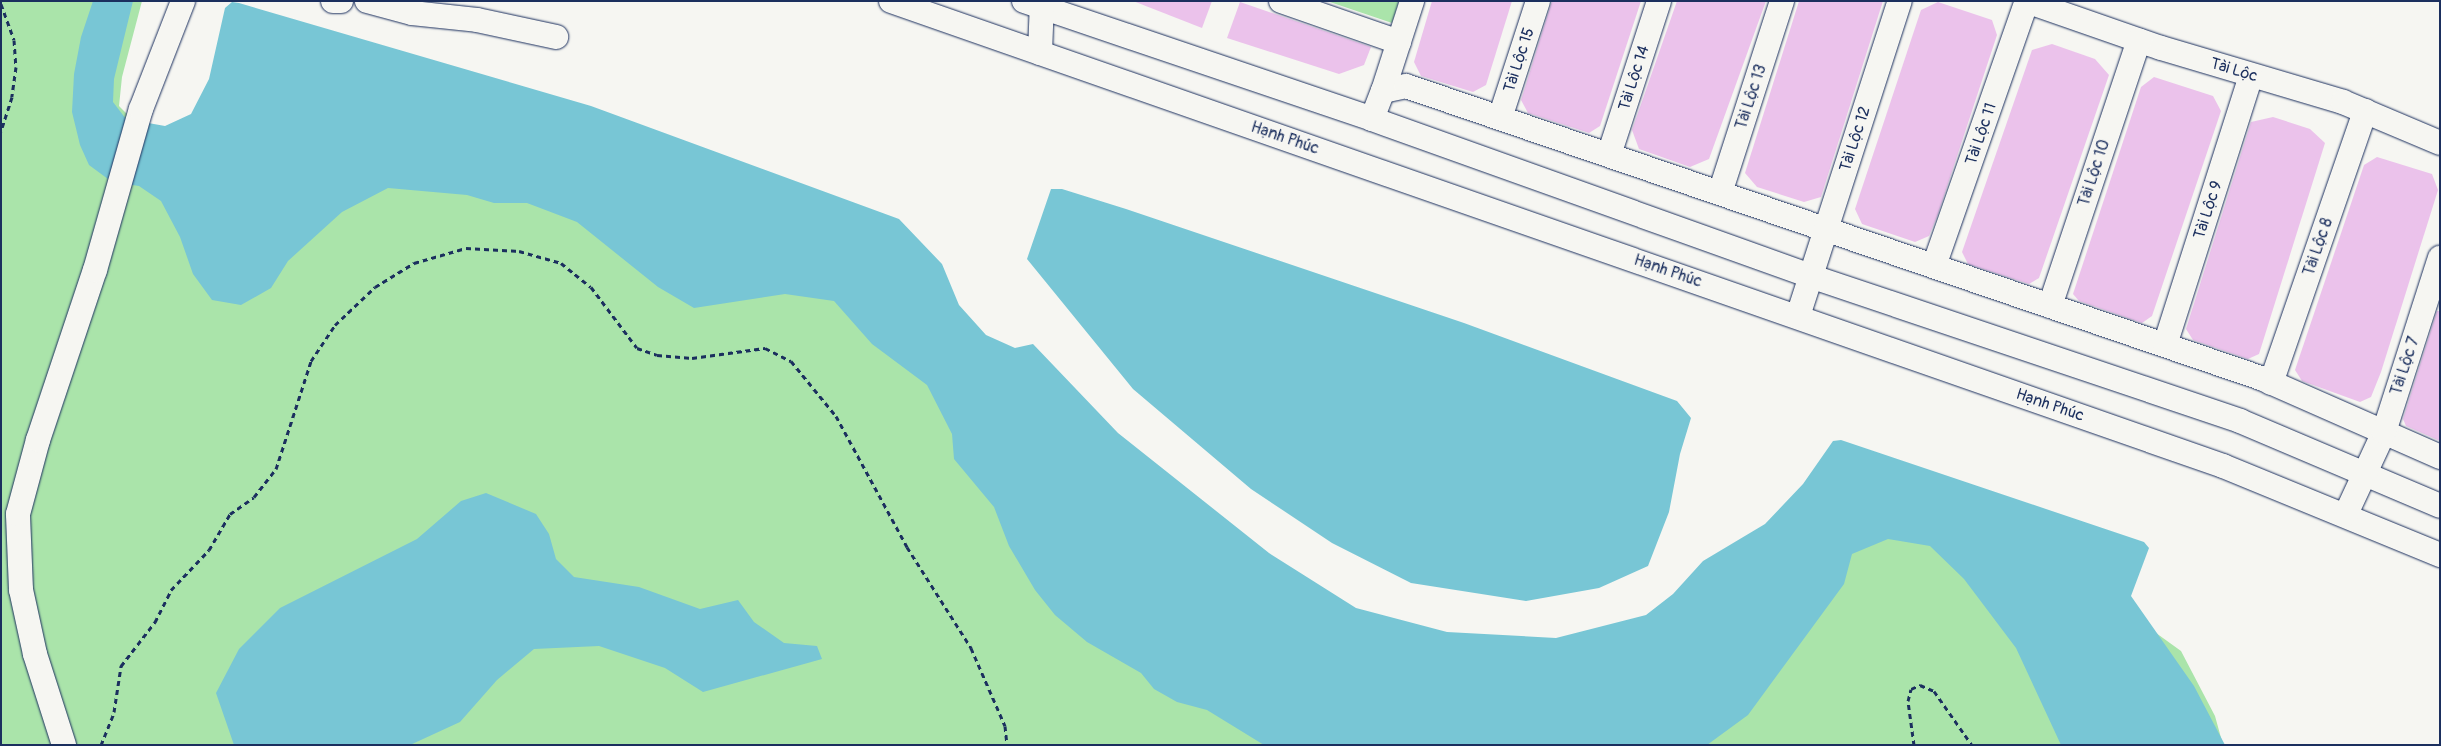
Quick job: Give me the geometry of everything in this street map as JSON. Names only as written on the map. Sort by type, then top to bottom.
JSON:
[{"type":"street","points":[[64,745],[36,654],[21,590],[18,514],[38,440],[95,270],[116,189],[141,109],[183,1]]},
{"type":"street","points":[[333,1],[340,1]]},
{"type":"street","points":[[367,1],[412,12],[477,20],[556,37]]},
{"type":"street","name":"Hạnh Phúc","points":[[891,1],[1798,316],[2214,463],[2346,514],[2440,554]]},
{"type":"street","points":[[1281,1],[1399,42]]},
{"type":"street","points":[[1372,119],[1412,1]]},
{"type":"street","name":"Tài Lộc 15","points":[[1500,118],[1538,1]]},
{"type":"street","name":"Tài Lộc 14","points":[[1609,155],[1659,1]]},
{"type":"street","name":"Tài Lộc 13","points":[[1720,193],[1782,1]]},
{"type":"street","name":"Tài Lộc 12","points":[[1798,316],[1900,1]]},
{"type":"street","name":"Tài Lộc","points":[[2027,1],[2138,40],[2251,76],[2343,102],[2440,143]]},
{"type":"street","name":"Tài Lộc 11","points":[[1934,266],[2027,1]]},
{"type":"street","points":[[1040,53],[1036,3],[1372,119],[1810,276],[2230,418],[2366,473],[2440,506]]},
{"type":"street","name":"Tài Lộc 10","points":[[2050,306],[2138,40]]},
{"type":"street","name":"Tài Lộc 9","points":[[2165,345],[2251,76]]},
{"type":"street","points":[[1383,91],[1406,86],[2165,345],[2271,382],[2440,457]]},
{"type":"street","name":"Tài Lộc 8","points":[[2271,382],[2366,111]]},
{"type":"street","name":"Tài Lộc 7","points":[[2346,514],[2384,432],[2440,258]]},
{"type":"path","points":[[1,4],[14,40],[16,67],[12,97],[1,131]]},
{"type":"path","points":[[101,745],[114,712],[121,666],[156,622],[171,590],[209,550],[230,514],[254,497],[276,469],[311,361],[335,325],[375,287],[414,263],[466,248],[519,251],[561,263],[591,287],[637,348],[657,355],[692,358],[765,348],[791,362],[812,382],[836,416],[907,547],[971,648],[1005,726],[1007,745]]},
{"type":"path","points":[[1914,745],[1908,701],[1911,689],[1920,685],[1934,691],[1972,745]]},
{"type":"green space","points":[[1,1],[142,1],[122,77],[119,106],[131,118],[157,130],[182,130],[812,262],[985,405],[1511,708],[1897,507],[2138,620],[2181,651],[2215,716],[2223,745],[1,745]]},
{"type":"green space","points":[[1327,1],[1399,1],[1392,23]]},
{"type":"water","points":[[93,1],[133,1],[114,79],[113,102],[126,119],[165,126],[191,114],[209,79],[225,8],[232,2],[591,106],[899,219],[942,264],[959,305],[986,335],[1015,348],[1033,344],[1118,433],[1269,553],[1356,608],[1447,632],[1556,638],[1646,615],[1673,594],[1703,561],[1765,524],[1803,484],[1833,441],[1841,440],[2144,542],[2149,548],[2131,596],[2194,686],[2225,745],[2061,745],[2016,648],[1964,579],[1930,546],[1888,539],[1852,554],[1844,584],[1748,715],[1707,745],[1264,745],[1207,710],[1177,702],[1154,689],[1141,673],[1087,642],[1055,615],[1035,590],[1009,546],[994,507],[954,459],[952,434],[927,385],[872,344],[834,301],[785,294],[694,308],[658,287],[577,222],[527,203],[494,203],[467,195],[388,188],[342,212],[288,261],[271,288],[241,305],[212,300],[193,274],[180,237],[161,201],[139,186],[112,182],[89,165],[80,145],[72,112],[74,74],[81,37]]},
{"type":"water","points":[[1051,189],[1062,189],[1126,209],[1464,323],[1677,401],[1691,418],[1680,454],[1669,512],[1648,566],[1599,588],[1526,601],[1411,583],[1332,543],[1251,489],[1133,389],[1027,259]]},
{"type":"water","points":[[486,493],[536,514],[549,534],[556,559],[574,577],[639,587],[700,609],[738,600],[754,622],[784,643],[817,646],[822,659],[703,692],[665,668],[599,646],[534,649],[497,680],[460,722],[410,745],[234,745],[216,693],[239,649],[280,608],[417,539],[461,501]]},
{"type":"building","points":[[1133,1],[1212,1],[1202,28]]},
{"type":"building","points":[[1432,1],[1512,1],[1486,85],[1473,92],[1421,76],[1414,62]]},
{"type":"building","points":[[1552,1],[1641,1],[1600,126],[1589,133],[1528,113],[1521,100]]},
{"type":"building","points":[[1677,1],[1766,1],[1709,159],[1690,167],[1639,149],[1632,130]]},
{"type":"building","points":[[1799,1],[1883,1],[1821,197],[1804,202],[1757,187],[1745,173]]},
{"type":"building","points":[[1240,2],[1371,47],[1364,65],[1339,74],[1227,38]]},
{"type":"building","points":[[1938,2],[1992,20],[1997,35],[1938,214],[1929,236],[1915,242],[1862,224],[1855,209],[1921,10]]},
{"type":"building","points":[[2052,44],[2095,59],[2109,75],[2039,278],[2029,284],[1968,264],[1962,252],[2032,50]]},
{"type":"building","points":[[2154,77],[2213,96],[2221,111],[2152,316],[2142,323],[2079,301],[2073,294],[2141,87]]},
{"type":"building","points":[[2273,117],[2310,129],[2325,143],[2259,354],[2248,359],[2193,340],[2186,329],[2251,122]]},
{"type":"building","points":[[2377,157],[2432,174],[2438,190],[2381,372],[2371,397],[2360,402],[2302,381],[2295,370],[2364,165]]},
{"type":"building","points":[[2437,311],[2440,311],[2440,441],[2406,426],[2403,419]]}]
